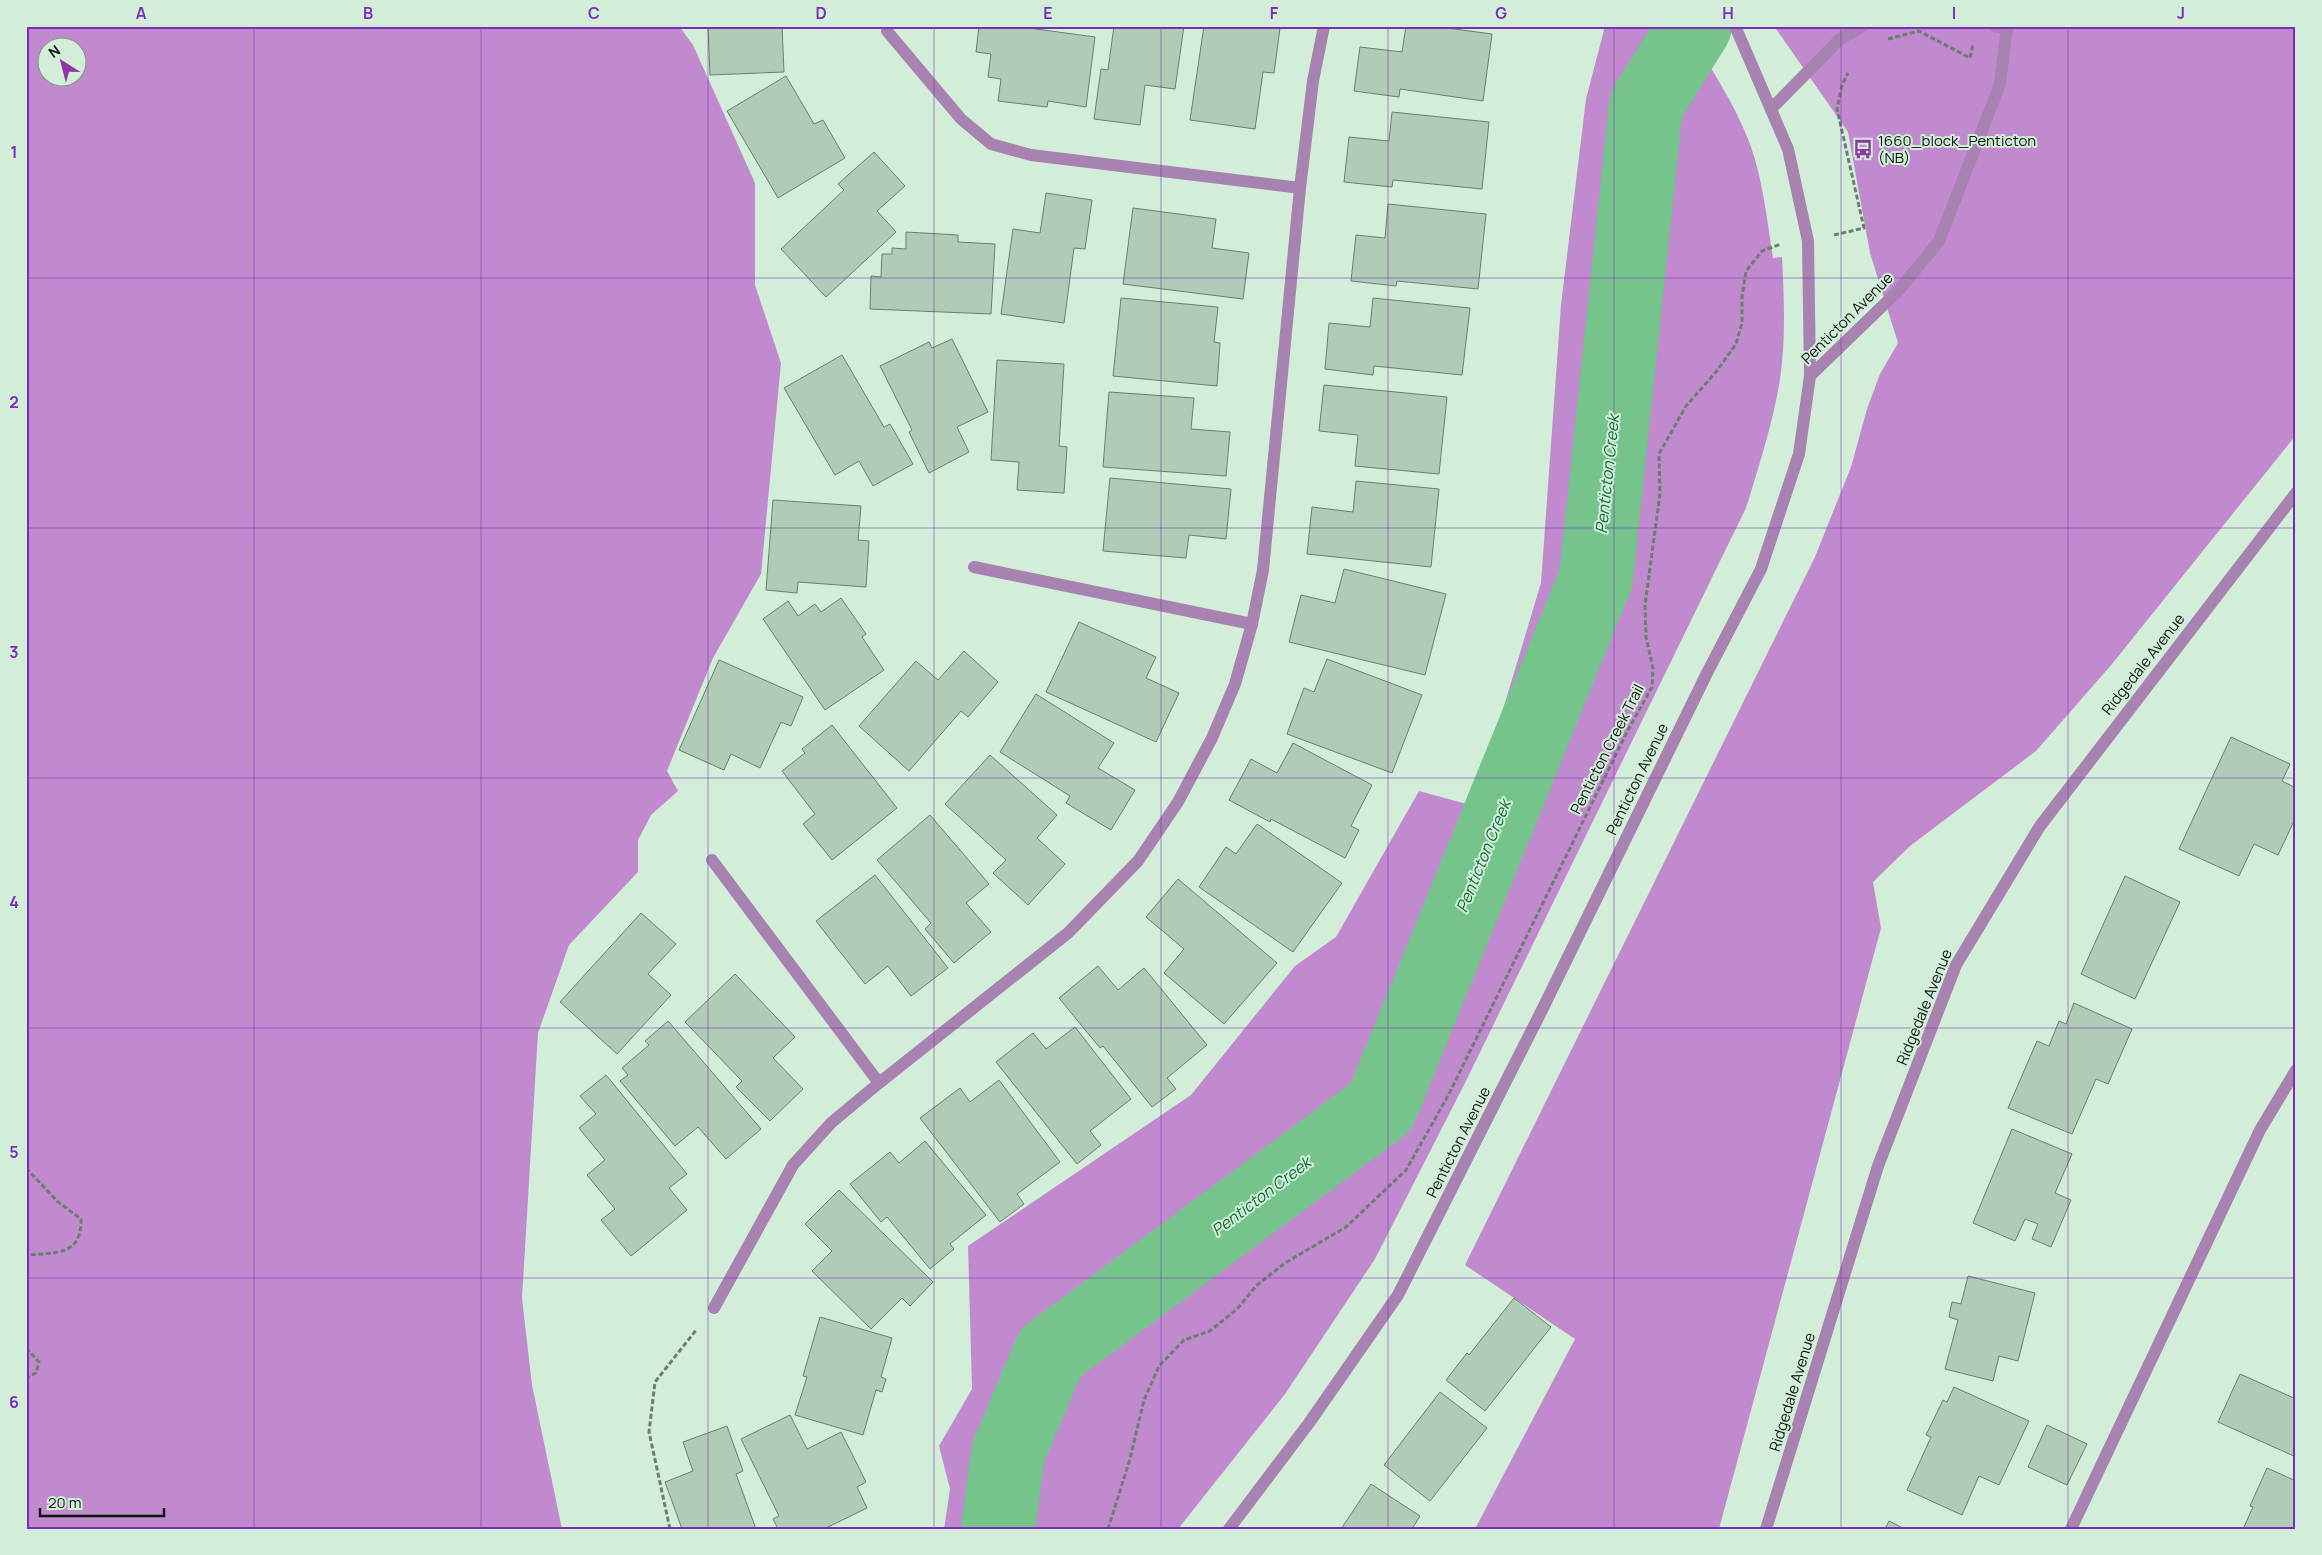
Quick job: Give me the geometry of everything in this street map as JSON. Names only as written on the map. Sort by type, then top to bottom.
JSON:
[{"type":"street","points":[[714,1308],[793,1165],[831,1123],[1068,933],[1138,861],[1178,802],[1212,738],[1235,684],[1252,624],[1263,570],[1300,188],[1313,81],[1324,26]]},
{"type":"street","points":[[1770,109],[1840,39],[1863,26]]},
{"type":"street","points":[[1736,27],[1788,149],[1808,241],[1810,376]]},
{"type":"street","name":"Penticton Avenue","points":[[1229,1529],[1309,1424],[1398,1295],[1542,1010],[1706,673],[1761,569],[1799,454],[1810,376],[1899,290],[1939,241],[2000,84],[2003,27]]},
{"type":"street","points":[[887,31],[960,119],[992,144],[1031,155],[1300,188]]},
{"type":"street","name":"Ridgedale Avenue","points":[[1766,1529],[1878,1166],[1956,965],[2040,826],[2296,493]]},
{"type":"street","points":[[974,566],[1252,624]]},
{"type":"street","points":[[712,860],[879,1083]]},
{"type":"street","points":[[2071,1529],[2260,1130],[2296,1070]]},
{"type":"path","points":[[1886,40],[1892,36],[1919,31],[1970,58],[1973,42]]},
{"type":"path","name":"Penticton Creek Trail","points":[[1108,1529],[1130,1458],[1144,1400],[1159,1366],[1184,1340],[1210,1332],[1237,1309],[1257,1285],[1285,1263],[1346,1227],[1406,1170],[1430,1129],[1628,730],[1652,687],[1653,668],[1646,637],[1645,605],[1660,494],[1659,454],[1686,406],[1716,372],[1736,344],[1742,323],[1742,297],[1746,271],[1762,251],[1775,244],[1808,241],[1864,228],[1837,108],[1842,86],[1851,67]]},
{"type":"path","points":[[26,1168],[57,1201],[81,1219],[81,1232],[77,1243],[62,1253],[26,1255]]},
{"type":"path","points":[[670,1529],[649,1432],[655,1382],[714,1308]]},
{"type":"path","points":[[26,1348],[39,1362],[36,1373],[26,1378]]},
{"type":"shaded area","points":[[26,26],[679,26],[693,45],[755,183],[755,285],[781,363],[761,574],[713,658],[667,771],[678,791],[651,815],[638,840],[638,872],[569,945],[538,1033],[522,1298],[532,1385],[562,1529],[26,1529]]},
{"type":"shaded area","points":[[1605,26],[1685,26],[1729,98],[1750,144],[1764,200],[1773,258],[1782,257],[1784,333],[1782,364],[1774,412],[1746,508],[1465,1083],[1375,1259],[1285,1394],[1178,1529],[944,1529],[950,1489],[939,1446],[972,1389],[968,1246],[1191,1095],[1295,966],[1336,937],[1419,791],[1474,806],[1541,583],[1561,305],[1586,99]]},
{"type":"shaded area","points":[[1774,26],[2296,26],[2296,435],[2112,664],[2036,751],[1910,846],[1873,882],[1881,928],[1719,1529],[1475,1529],[1575,1339],[1465,1265],[1815,557],[1851,467],[1867,409],[1880,374],[1898,343],[1870,253],[1848,132]]},
{"type":"building","points":[[708,26],[782,26],[784,72],[710,75]]},
{"type":"building","points":[[979,26],[1014,26],[1095,37],[1086,107],[1048,101],[1047,107],[998,101],[1001,79],[988,77],[991,54],[976,52]]},
{"type":"building","points":[[1114,26],[1184,26],[1175,89],[1145,85],[1140,125],[1094,119],[1101,69],[1108,70]]},
{"type":"building","points":[[1204,26],[1280,28],[1274,73],[1263,72],[1255,129],[1190,120]]},
{"type":"building","points":[[1406,26],[1432,26],[1492,34],[1483,101],[1400,89],[1399,97],[1354,91],[1360,47],[1402,52]]},
{"type":"building","points":[[786,76],[814,124],[823,120],[845,158],[778,198],[727,111]]},
{"type":"building","points":[[1392,112],[1489,122],[1482,189],[1393,180],[1392,187],[1344,182],[1349,137],[1389,141]]},
{"type":"building","points":[[874,152],[905,186],[877,211],[896,232],[826,297],[781,249],[844,190],[838,184]]},
{"type":"building","points":[[1046,193],[1092,200],[1085,249],[1074,248],[1064,323],[1001,314],[1013,229],[1040,233]]},
{"type":"building","points":[[1388,204],[1486,214],[1478,289],[1397,281],[1396,286],[1351,281],[1356,235],[1385,238]]},
{"type":"building","points":[[1133,208],[1216,219],[1212,248],[1249,253],[1243,299],[1123,284]]},
{"type":"building","points":[[906,232],[958,235],[958,242],[995,244],[991,314],[870,309],[871,276],[881,277],[882,254],[892,254],[892,248],[906,249]]},
{"type":"building","points":[[1121,298],[1218,307],[1214,342],[1220,343],[1217,386],[1113,376]]},
{"type":"building","points":[[1373,298],[1470,308],[1462,375],[1374,366],[1373,375],[1325,369],[1329,323],[1370,327]]},
{"type":"building","points":[[952,339],[988,412],[957,427],[969,452],[929,473],[909,432],[912,430],[880,366],[929,342],[932,348]]},
{"type":"building","points":[[842,355],[884,427],[890,424],[913,464],[873,486],[859,461],[835,475],[784,388]]},
{"type":"building","points":[[997,360],[1064,364],[1059,446],[1067,447],[1064,493],[1017,490],[1019,462],[991,460]]},
{"type":"building","points":[[1324,385],[1447,397],[1439,474],[1355,466],[1358,435],[1319,431]]},
{"type":"building","points":[[1109,392],[1194,398],[1191,429],[1230,432],[1226,476],[1103,467]]},
{"type":"building","points":[[1110,478],[1231,489],[1226,539],[1189,535],[1186,558],[1103,551]]},
{"type":"building","points":[[1356,481],[1439,489],[1431,567],[1307,554],[1312,507],[1353,512]]},
{"type":"building","points":[[773,500],[861,506],[858,540],[869,541],[866,587],[798,582],[797,593],[766,590]]},
{"type":"building","points":[[1344,569],[1446,594],[1425,675],[1289,642],[1301,595],[1335,603]]},
{"type":"building","points":[[841,598],[866,634],[862,637],[884,670],[825,710],[763,619],[788,601],[798,616],[815,604],[821,612]]},
{"type":"building","points":[[1079,622],[1156,657],[1146,678],[1179,693],[1156,742],[1046,692]]},
{"type":"building","points":[[964,651],[998,682],[968,717],[961,711],[909,771],[859,726],[916,661],[938,680]]},
{"type":"building","points":[[1327,659],[1422,695],[1392,773],[1287,734],[1304,688],[1314,692]]},
{"type":"building","points":[[719,660],[803,697],[791,726],[781,722],[760,768],[731,754],[724,770],[679,750]]},
{"type":"building","points":[[1036,694],[1114,743],[1098,768],[1135,790],[1111,830],[1066,803],[1070,796],[1000,752]]},
{"type":"building","points":[[832,725],[897,808],[832,860],[803,824],[815,814],[782,771],[805,753],[802,749]]},
{"type":"building","points":[[2231,737],[2290,764],[2282,781],[2296,788],[2296,817],[2278,855],[2254,844],[2239,876],[2179,849]]},
{"type":"building","points":[[1293,743],[1372,785],[1351,826],[1359,830],[1345,858],[1271,819],[1270,822],[1229,800],[1251,759],[1277,773]]},
{"type":"building","points":[[990,755],[1057,815],[1037,838],[1065,864],[1028,905],[993,873],[1006,860],[945,804]]},
{"type":"building","points":[[930,815],[989,884],[966,903],[991,932],[954,963],[925,929],[931,923],[877,860]]},
{"type":"building","points":[[1257,824],[1342,883],[1293,952],[1199,887],[1226,847],[1236,854]]},
{"type":"building","points":[[875,875],[948,968],[911,996],[888,966],[865,984],[816,921]]},
{"type":"building","points":[[2125,876],[2180,902],[2135,999],[2081,974]]},
{"type":"building","points":[[1178,879],[1277,963],[1224,1024],[1164,973],[1184,949],[1146,917]]},
{"type":"building","points":[[641,913],[676,944],[648,974],[671,995],[617,1054],[560,1002]]},
{"type":"building","points":[[1098,966],[1118,990],[1144,968],[1207,1045],[1167,1078],[1176,1089],[1152,1107],[1103,1046],[1100,1048],[1059,998]]},
{"type":"building","points":[[735,974],[795,1037],[773,1058],[803,1089],[770,1121],[736,1087],[742,1081],[685,1022]]},
{"type":"building","points":[[2074,1003],[2132,1029],[2108,1084],[2096,1079],[2072,1134],[2008,1108],[2037,1041],[2049,1046],[2059,1021],[2066,1024]]},
{"type":"building","points":[[668,1021],[761,1129],[726,1159],[698,1127],[675,1146],[620,1081],[628,1075],[622,1068],[649,1045],[645,1041]]},
{"type":"building","points":[[1075,1027],[1131,1099],[1090,1131],[1101,1145],[1077,1164],[996,1062],[1033,1033],[1046,1049]]},
{"type":"building","points":[[606,1075],[687,1174],[669,1188],[687,1210],[631,1256],[601,1220],[615,1209],[587,1175],[605,1160],[579,1128],[596,1114],[580,1096]]},
{"type":"building","points":[[999,1080],[1060,1162],[1017,1194],[1024,1204],[1000,1222],[920,1118],[960,1088],[970,1102]]},
{"type":"building","points":[[2012,1129],[2072,1154],[2055,1193],[2071,1200],[2051,1247],[2032,1239],[2038,1224],[2025,1219],[2015,1241],[1973,1223]]},
{"type":"building","points":[[925,1141],[986,1215],[950,1244],[954,1249],[930,1269],[887,1217],[881,1222],[850,1184],[890,1152],[899,1163]]},
{"type":"building","points":[[839,1190],[933,1282],[910,1306],[902,1298],[871,1329],[812,1271],[832,1251],[805,1224]]},
{"type":"building","points":[[1968,1276],[2035,1293],[2018,1361],[1999,1356],[1993,1381],[1945,1369],[1958,1320],[1949,1317],[1952,1302],[1961,1304]]},
{"type":"building","points":[[1514,1298],[1551,1327],[1485,1411],[1446,1380],[1467,1353],[1469,1355]]},
{"type":"building","points":[[820,1317],[892,1338],[881,1377],[886,1379],[882,1392],[876,1390],[863,1435],[795,1415],[807,1377],[803,1376]]},
{"type":"building","points":[[2240,1374],[2296,1399],[2296,1457],[2218,1422]]},
{"type":"building","points":[[1954,1387],[2029,1421],[1999,1485],[1979,1476],[1962,1515],[1907,1490],[1931,1437],[1926,1435],[1943,1400],[1947,1402]]},
{"type":"building","points":[[1440,1392],[1487,1428],[1430,1501],[1384,1465]]},
{"type":"building","points":[[790,1415],[807,1449],[841,1432],[866,1482],[857,1487],[867,1508],[824,1529],[778,1529],[773,1519],[779,1516],[741,1439]]},
{"type":"building","points":[[2047,1425],[2087,1444],[2067,1485],[2028,1467]]},
{"type":"building","points":[[727,1426],[743,1471],[736,1474],[756,1529],[682,1529],[665,1482],[693,1471],[683,1442]]},
{"type":"building","points":[[2267,1468],[2296,1481],[2296,1529],[2243,1529],[2253,1507],[2250,1506]]},
{"type":"building","points":[[1371,1484],[1420,1516],[1412,1529],[1341,1529]]},
{"type":"building","points":[[1889,1521],[1905,1529],[1885,1529]]},
{"type":"waterway","name":"Penticton Creek","points":[[998,1529],[1008,1453],[1050,1353],[1381,1107],[1596,578],[1646,105],[1695,26]]},
{"type":"place","name":"1660_block_Penticton (NB)","points":[[1863,149]]}]
